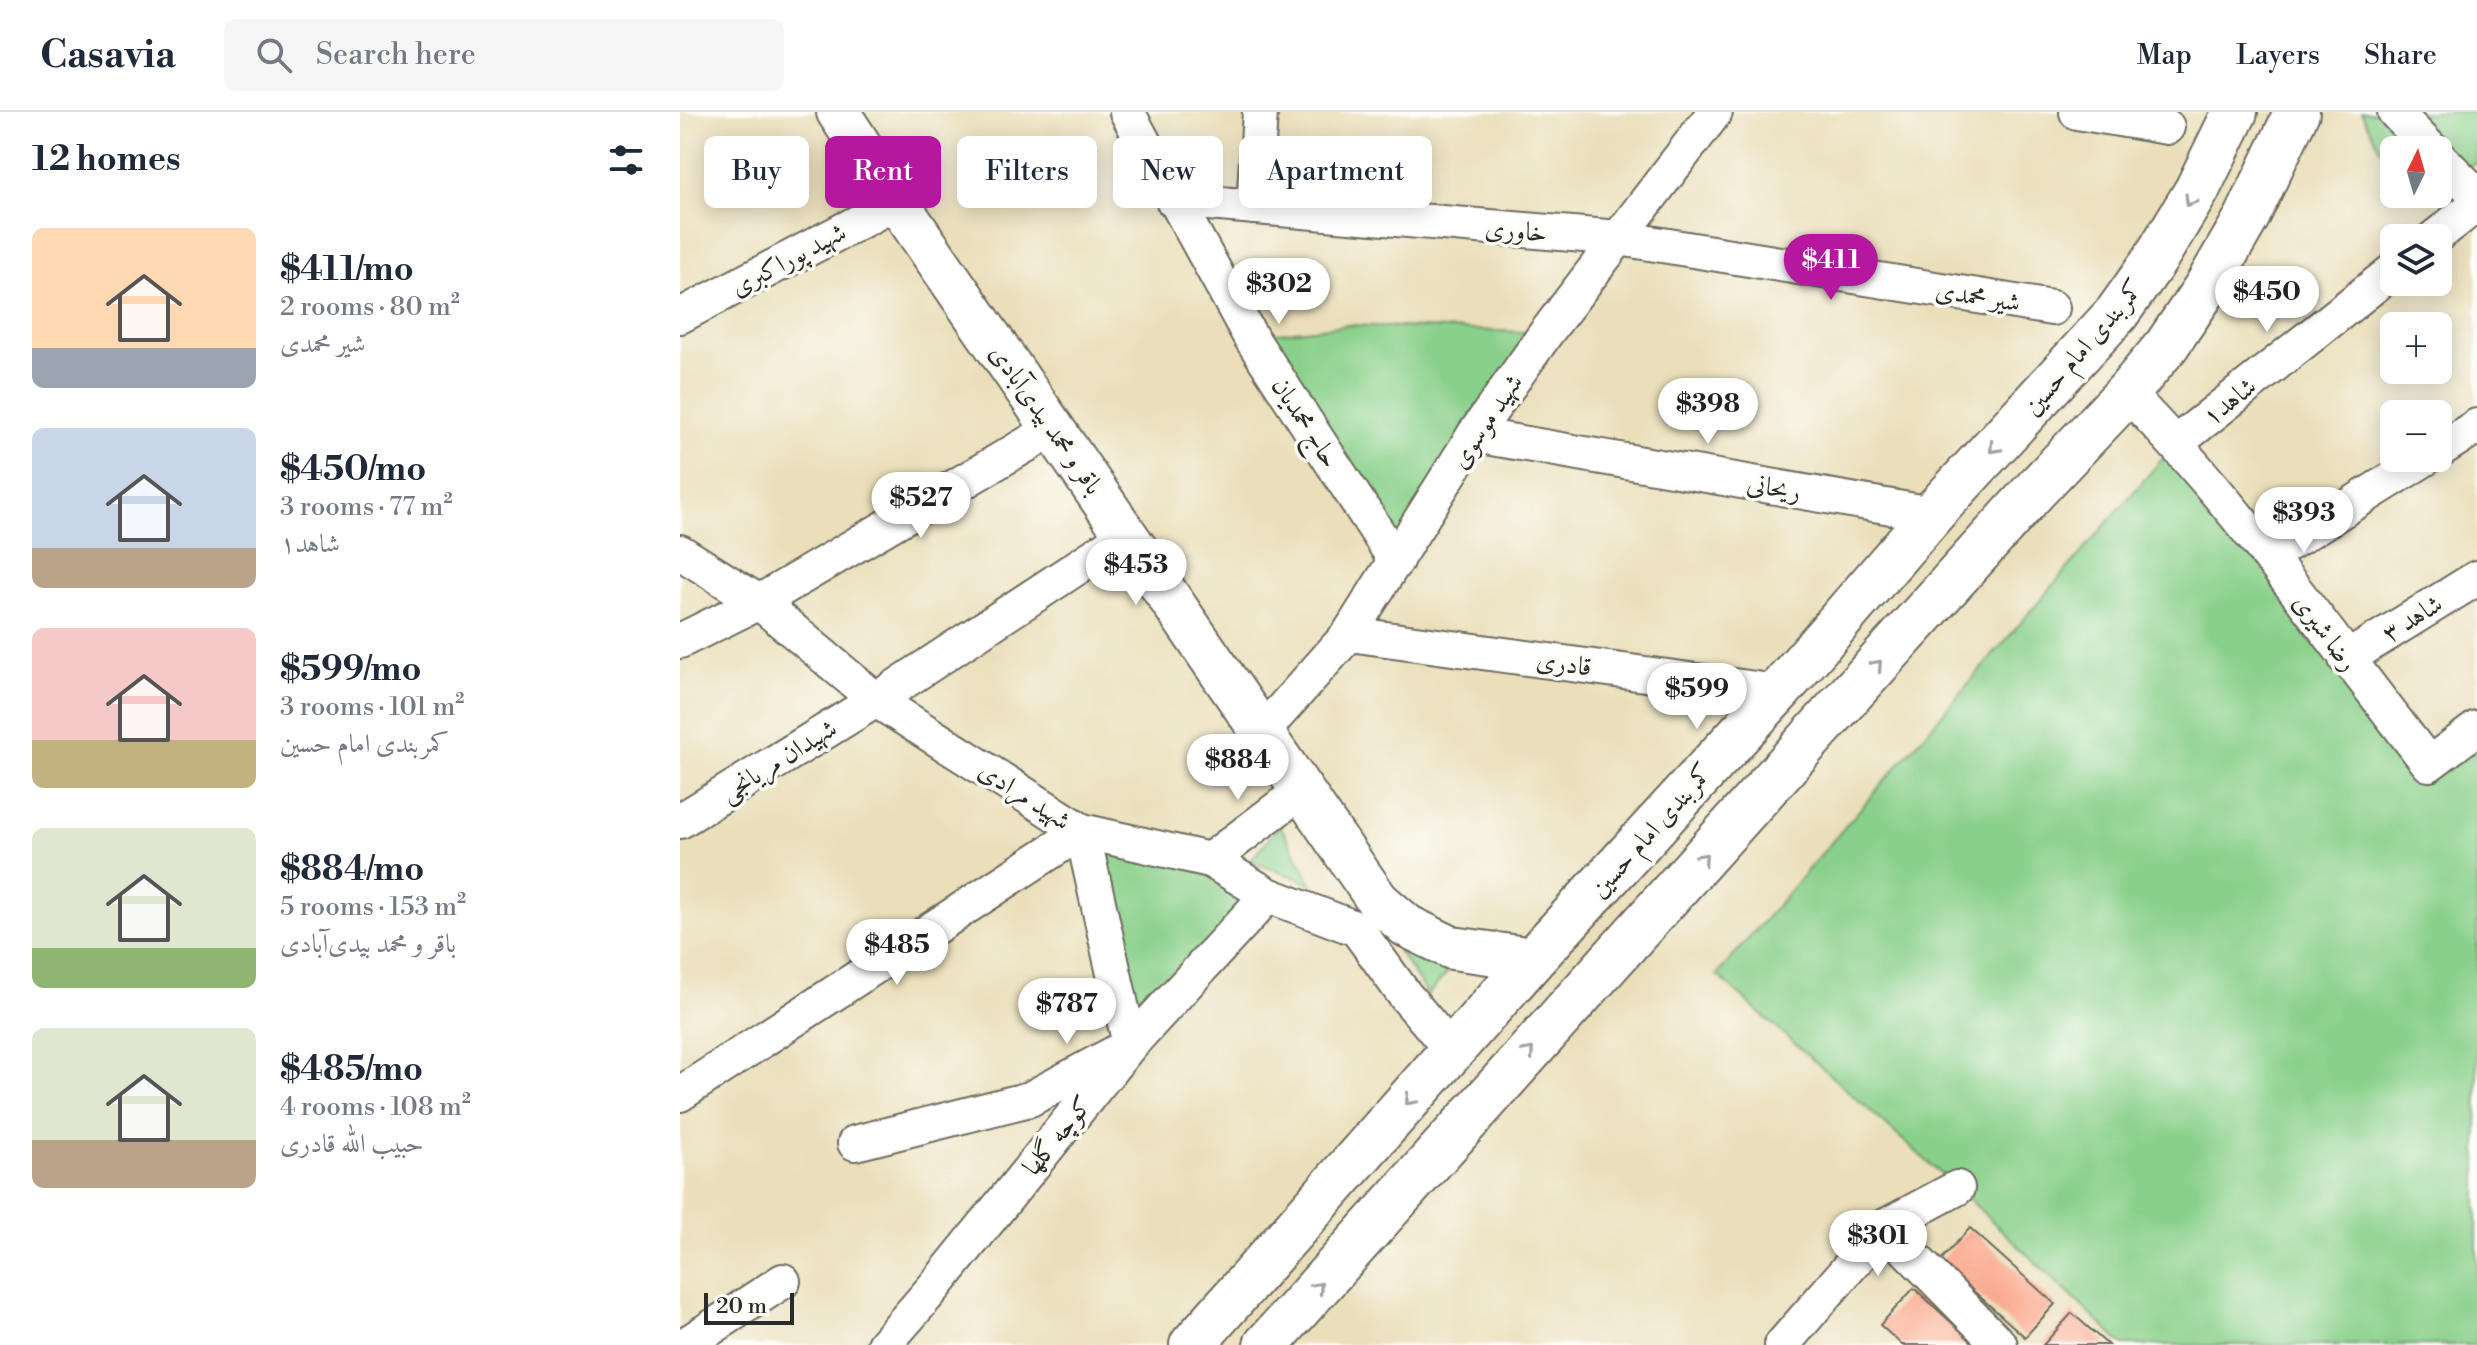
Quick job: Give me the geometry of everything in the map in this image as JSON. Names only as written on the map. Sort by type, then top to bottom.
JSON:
[{"type":"main road","name":"کمربندی امام حسین","points":[[1192,1345],[1533,959],[1778,692],[1932,514],[2117,313],[2154,261],[2197,190],[2235,112]]},
{"type":"main road","points":[[1266,1345],[1858,685],[2127,393],[2167,345],[2207,286],[2247,217],[2297,112]]},
{"type":"main road","points":[[1453,1052],[1494,1091]]},
{"type":"street","name":"باقر و محمد بیدی‌آبادی","points":[[838,112],[854,136]]},
{"type":"street","name":"حاج محمدیان","points":[[1127,112],[1140,136]]},
{"type":"street","points":[[1258,136],[1260,112]]},
{"type":"street","name":"شهید موسوی","points":[[1262,732],[1349,634],[1474,435],[1546,333],[1715,112]]},
{"type":"street","points":[[2077,112],[2167,127]]},
{"type":"street","points":[[2395,112],[2418,136]]},
{"type":"street","points":[[2452,170],[2477,195]]},
{"type":"street","points":[[2452,224],[2477,204]]},
{"type":"street","name":"شهید پوراکبری","points":[[680,316],[886,208]]},
{"type":"street","name":"باقر و محمد بیدی‌آبادی","points":[[901,208],[1301,791],[1368,915],[1407,926],[1452,948],[1533,959]]},
{"type":"street","name":"حاج محمدیان","points":[[1178,208],[1250,336],[1396,561]]},
{"type":"street","name":"خاوری","points":[[1266,208],[1619,238]]},
{"type":"street","name":"شیر محمدی","points":[[1619,238],[2052,308]]},
{"type":"street","name":"شاهد۱","points":[[2176,443],[2380,281]]},
{"type":"street","name":"رضا شیری","points":[[2127,393],[2176,443],[2269,556],[2429,764],[2477,728]]},
{"type":"street","points":[[2452,442],[2477,426]]},
{"type":"street","points":[[680,641],[759,602],[1053,429]]},
{"type":"street","name":"ریحانی","points":[[1474,435],[1932,514]]},
{"type":"street","points":[[2269,556],[2404,472]]},
{"type":"street","name":"شهیدان مریانجی","points":[[680,821],[876,700],[1126,535]]},
{"type":"street","name":"شهید مرادی","points":[[680,552],[759,602],[876,700],[1082,831],[1210,860],[1268,895],[1368,915]]},
{"type":"street","name":"شاهد ۳","points":[[2346,659],[2477,578]]},
{"type":"street","name":"قادری","points":[[1349,634],[1778,692]]},
{"type":"street","points":[[1210,860],[1301,791]]},
{"type":"street","points":[[680,1094],[1082,831],[1130,1045],[1030,1099],[855,1143]]},
{"type":"street","name":"کوچه گلها","points":[[884,1345],[1130,1045],[1268,895]]},
{"type":"street","points":[[1368,915],[1395,982],[1453,1052]]},
{"type":"street","points":[[1782,1345],[1884,1227],[1957,1188]]},
{"type":"street","points":[[1884,1227],[2000,1345]]},
{"type":"street","points":[[685,1345],[783,1281]]},
{"type":"green space","points":[[2361,112],[2477,112],[2477,163],[2452,172],[2452,136],[2380,136],[2380,149]]},
{"type":"green space","points":[[1348,325],[1546,333],[1396,561],[1250,336]]},
{"type":"green space","points":[[2176,443],[2429,763],[2477,728],[2477,1345],[2123,1345],[1957,1188],[1717,975]]},
{"type":"green space","points":[[1280,825],[1312,884],[1250,861]]},
{"type":"green space","points":[[1082,831],[1268,895],[1130,1045]]},
{"type":"green space","points":[[1398,951],[1449,971],[1428,995]]},
{"type":"building","points":[[1970,1228],[2055,1304],[2025,1337],[1940,1261]]},
{"type":"building","points":[[1914,1288],[1976,1345],[1902,1345],[1880,1325]]},
{"type":"building","points":[[2072,1313],[2108,1345],[2043,1345]]}]
